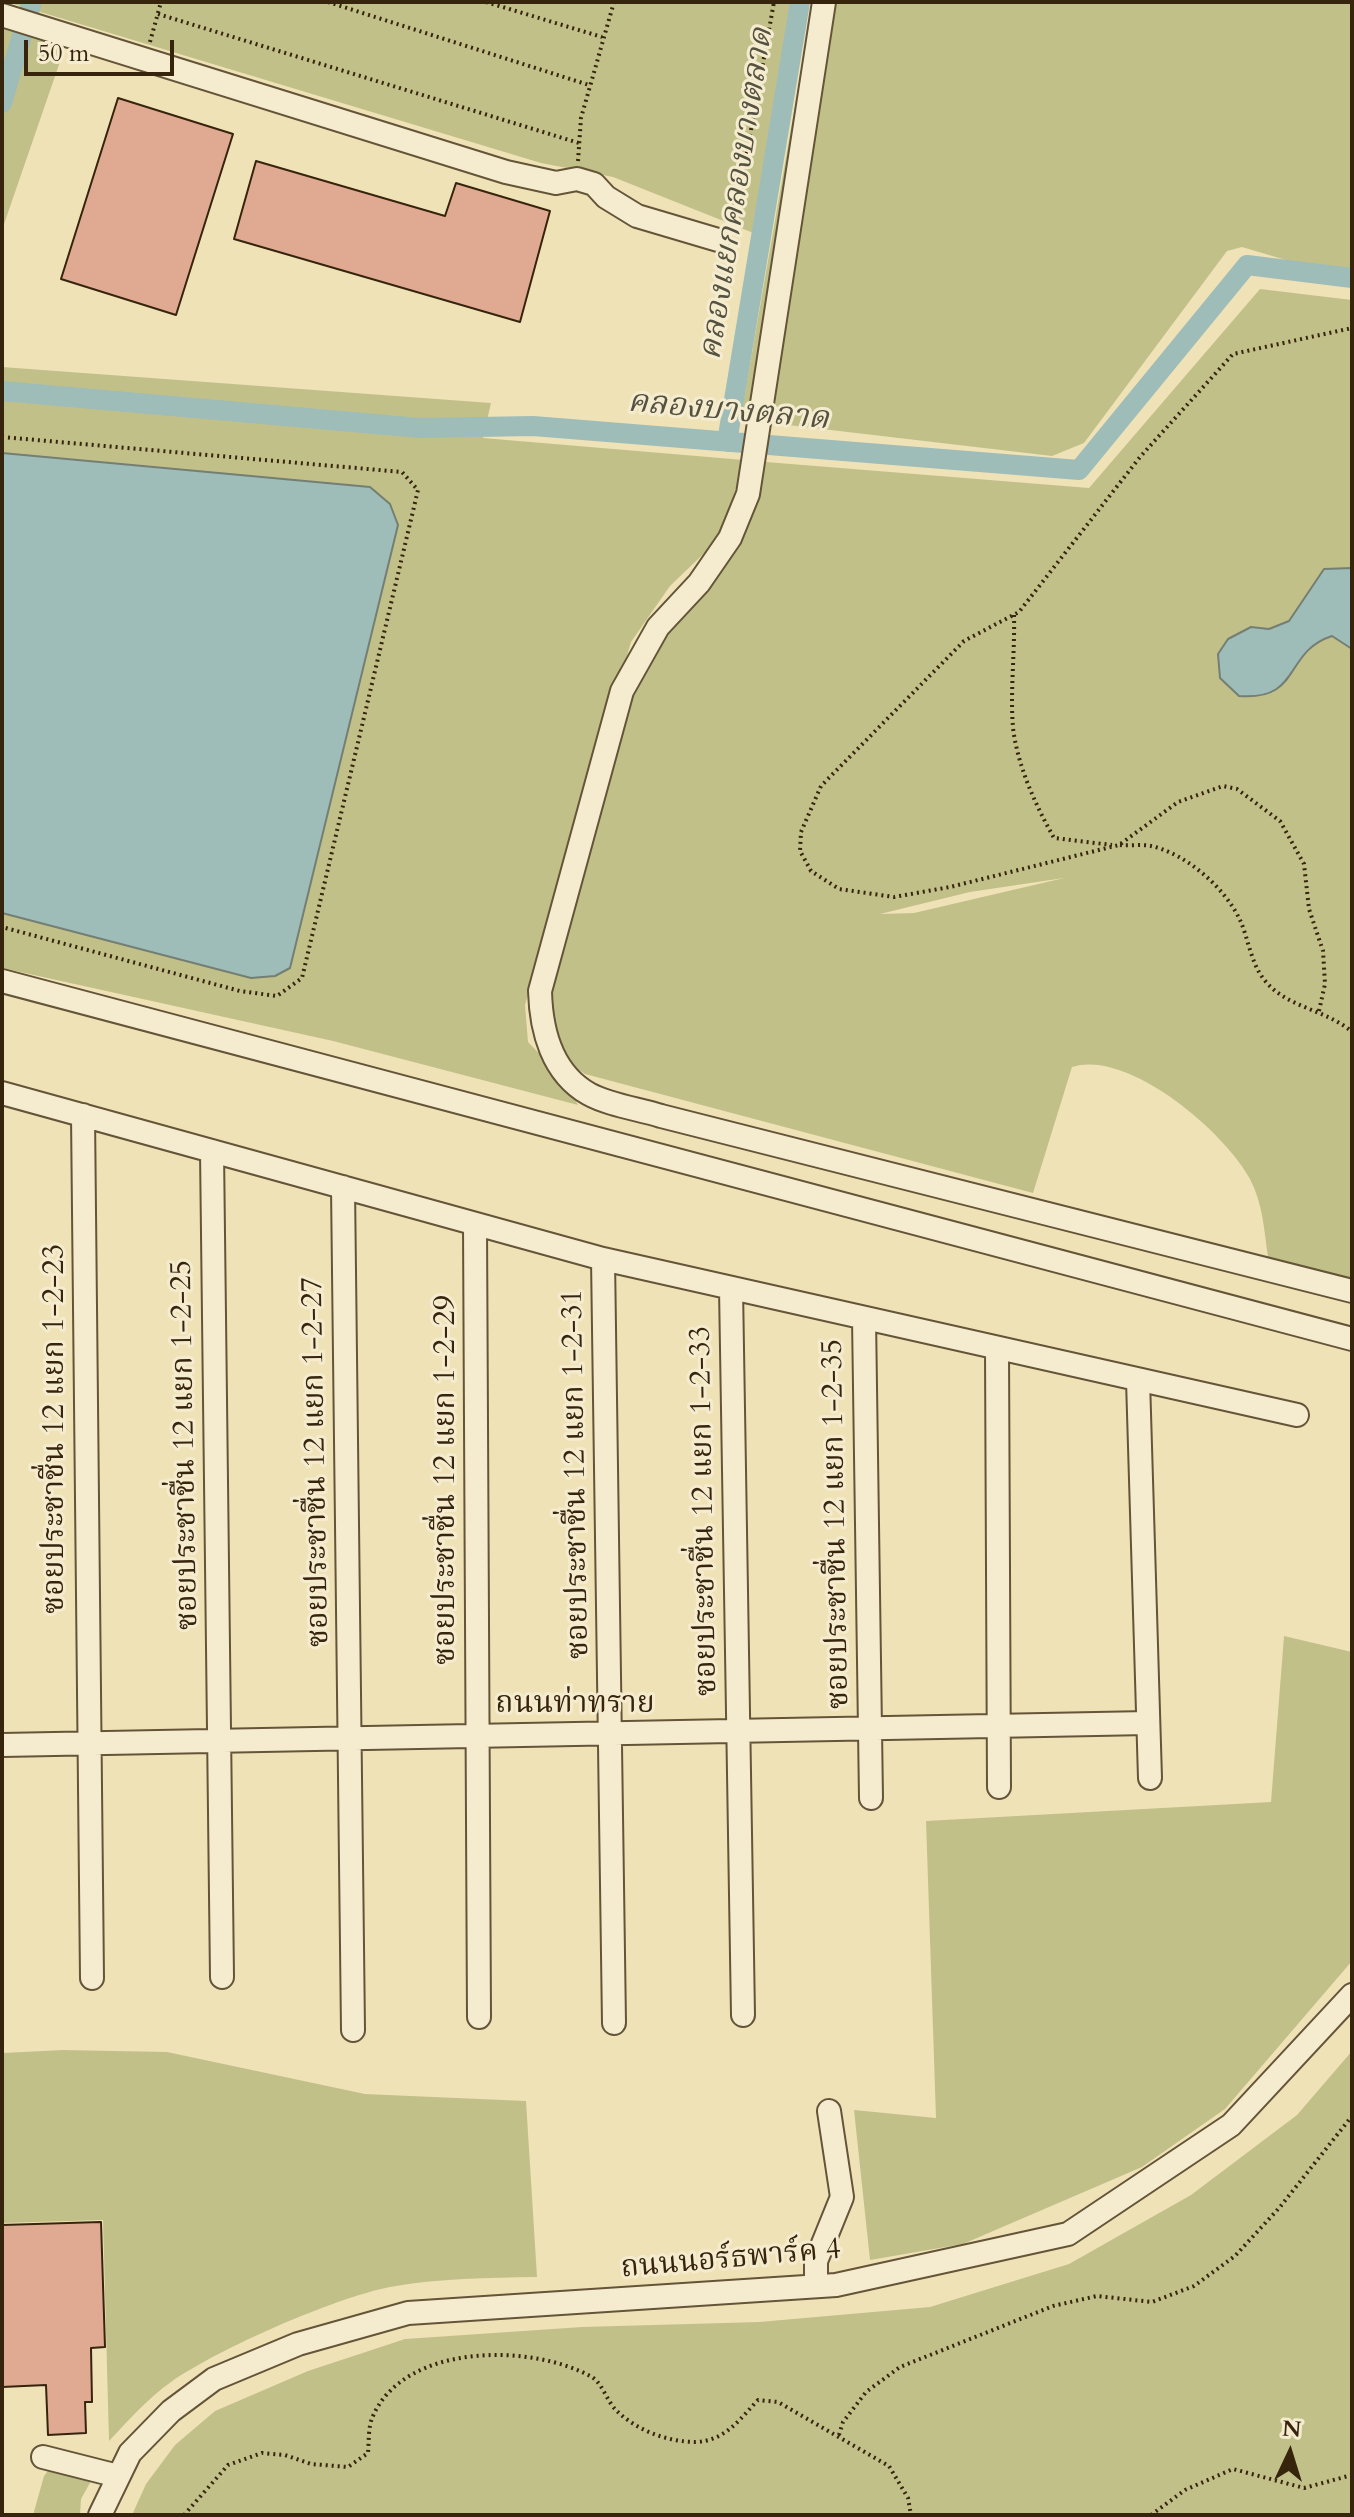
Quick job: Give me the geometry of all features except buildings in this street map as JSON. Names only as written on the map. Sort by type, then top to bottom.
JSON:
[{"type":"street","points":[[824,2],[748,494],[730,538],[699,583],[658,627],[622,691],[540,991],[541,1023],[555,1059],[588,1094],[661,1116],[1352,1291]]},
{"type":"street","points":[[2,15],[506,172],[556,183],[577,179],[594,184],[606,197],[637,216],[714,239]]},
{"type":"street","points":[[2,981],[1352,1339]]},
{"type":"street","points":[[2,1093],[603,1259],[1297,1415]]},
{"type":"street","name":"ซอยประชาชื่น 12 แยก 1-2-23","points":[[83,1115],[92,1978]]},
{"type":"street","name":"ซอยประชาชื่น 12 แยก 1-2-25","points":[[212,1151],[222,1977]]},
{"type":"street","name":"ซอยประชาชื่น 12 แยก 1-2-27","points":[[343,1187],[353,2030]]},
{"type":"street","name":"ซอยประชาชื่น 12 แยก 1-2-29","points":[[475,1224],[479,2017]]},
{"type":"street","name":"ซอยประชาชื่น 12 แยก 1-2-31","points":[[603,1259],[614,2023]]},
{"type":"street","name":"ซอยประชาชื่น 12 แยก 1-2-33","points":[[731,1288],[743,2015]]},
{"type":"street","name":"ซอยประชาชื่น 12 แยก 1-2-35","points":[[864,1318],[871,1798]]},
{"type":"street","points":[[997,1349],[999,1787]]},
{"type":"street","points":[[1138,1380],[1150,1778]]},
{"type":"street","name":"ถนนท่าทราย","points":[[2,1745],[1148,1723]]},
{"type":"street","name":"ถนนนอร์ธพาร์ค 4","points":[[100,2515],[130,2453],[171,2411],[214,2379],[298,2344],[408,2313],[836,2285],[1068,2234],[1231,2125],[1352,1995]]},
{"type":"street","points":[[816,2286],[816,2261],[842,2197],[829,2111]]},
{"type":"street","points":[[43,2457],[118,2476]]},
{"type":"path","points":[[145,60],[161,2]]},
{"type":"path","points":[[328,2],[589,85]]},
{"type":"path","points":[[486,2],[602,37]]},
{"type":"path","points":[[577,179],[579,143],[589,85],[614,2]]},
{"type":"path","points":[[714,239],[726,222],[740,191],[774,2]]},
{"type":"path","points":[[158,14],[579,143]]},
{"type":"path","points":[[1319,1011],[1325,984],[1323,951],[1309,909],[1304,864],[1280,821],[1237,789],[1223,786],[1178,802],[1119,845],[950,887],[894,897],[839,889],[811,871],[800,851],[801,832],[821,786],[964,641],[1014,615],[1140,457],[1233,354],[1352,328]]},
{"type":"path","points":[[2,437],[402,472],[418,490],[302,978],[277,996],[240,991],[2,927]]},
{"type":"path","points":[[1014,615],[1013,724],[1017,754],[1037,808],[1054,838],[1152,846],[1206,875],[1239,918],[1254,961],[1267,983],[1299,1005],[1319,1011],[1352,1032]]},
{"type":"path","points":[[839,2435],[843,2422],[866,2392],[900,2367],[1053,2306],[1097,2296],[1152,2302],[1194,2286],[1244,2246],[1352,2116]]},
{"type":"path","points":[[184,2515],[228,2465],[262,2453],[285,2455],[311,2464],[348,2467],[368,2453],[372,2417],[395,2385],[441,2360],[495,2354],[545,2361],[594,2378],[617,2412],[651,2434],[694,2442],[722,2437],[758,2400],[778,2402],[889,2466],[908,2498],[911,2515]]},
{"type":"path","points":[[1151,2515],[1185,2490],[1233,2469],[1304,2488],[1352,2475]]},
{"type":"shaded area","points":[[7,2],[794,2],[756,234],[613,177],[541,163]]},
{"type":"shaded area","points":[[813,2],[1352,2],[1352,271],[1306,266],[1242,247],[1227,251],[1084,443],[1052,456],[771,423],[741,416]]},
{"type":"shaded area","points":[[2,25],[63,42],[63,53],[2,230]]},
{"type":"shaded area","points":[[1260,289],[1352,300],[1352,1285],[1268,1257],[1258,1198],[1237,1160],[1220,1139],[1173,1099],[1120,1070],[1095,1065],[1072,1067],[1033,1193],[585,1074],[565,1056],[554,1037],[549,988],[618,731],[650,651],[747,515],[766,462],[1089,488]],"holes":[[[1064,878],[914,913],[880,914],[970,892]]]},
{"type":"shaded area","points":[[2,367],[491,403],[483,438],[744,460],[722,536],[670,586],[631,642],[525,1005],[528,1042],[562,1077],[578,1105],[333,1041],[2,968],[2,913],[251,978],[370,487],[2,453]]},
{"type":"shaded area","points":[[1284,1636],[1352,1652],[1352,1961],[1225,2109],[1142,2167],[963,2244],[870,2260],[854,2110],[936,2118],[926,1821],[1271,1802]]},
{"type":"shaded area","points":[[63,2050],[167,2052],[365,2094],[526,2101],[537,2277],[408,2284],[366,2293],[308,2313],[246,2340],[171,2382],[146,2402],[109,2441],[103,2220],[2,2223],[2,2053]]},
{"type":"shaded area","points":[[1352,2051],[1352,2515],[132,2515],[146,2484],[175,2445],[215,2411],[308,2371],[405,2339],[582,2327],[759,2322],[930,2307],[1069,2264],[1191,2195],[1297,2115]]},
{"type":"shaded area","points":[[50,2468],[91,2481],[81,2499],[80,2515],[33,2515],[44,2476]]},
{"type":"water","points":[[2,453],[370,487],[390,504],[398,525],[290,968],[275,976],[251,978],[2,913]]},
{"type":"water","points":[[1352,568],[1352,649],[1332,636],[1317,643],[1283,683],[1259,696],[1239,696],[1220,678],[1218,654],[1228,639],[1251,627],[1269,629],[1289,621],[1324,569]]},
{"type":"waterway","points":[[2,103],[32,2]]},
{"type":"waterway","name":"คลองแยกคลองบางตลาด","points":[[727,442],[800,2]]},
{"type":"waterway","name":"คลองบางตลาด","points":[[2,391],[420,428],[533,426],[1079,470],[1247,265],[1352,278]]}]
